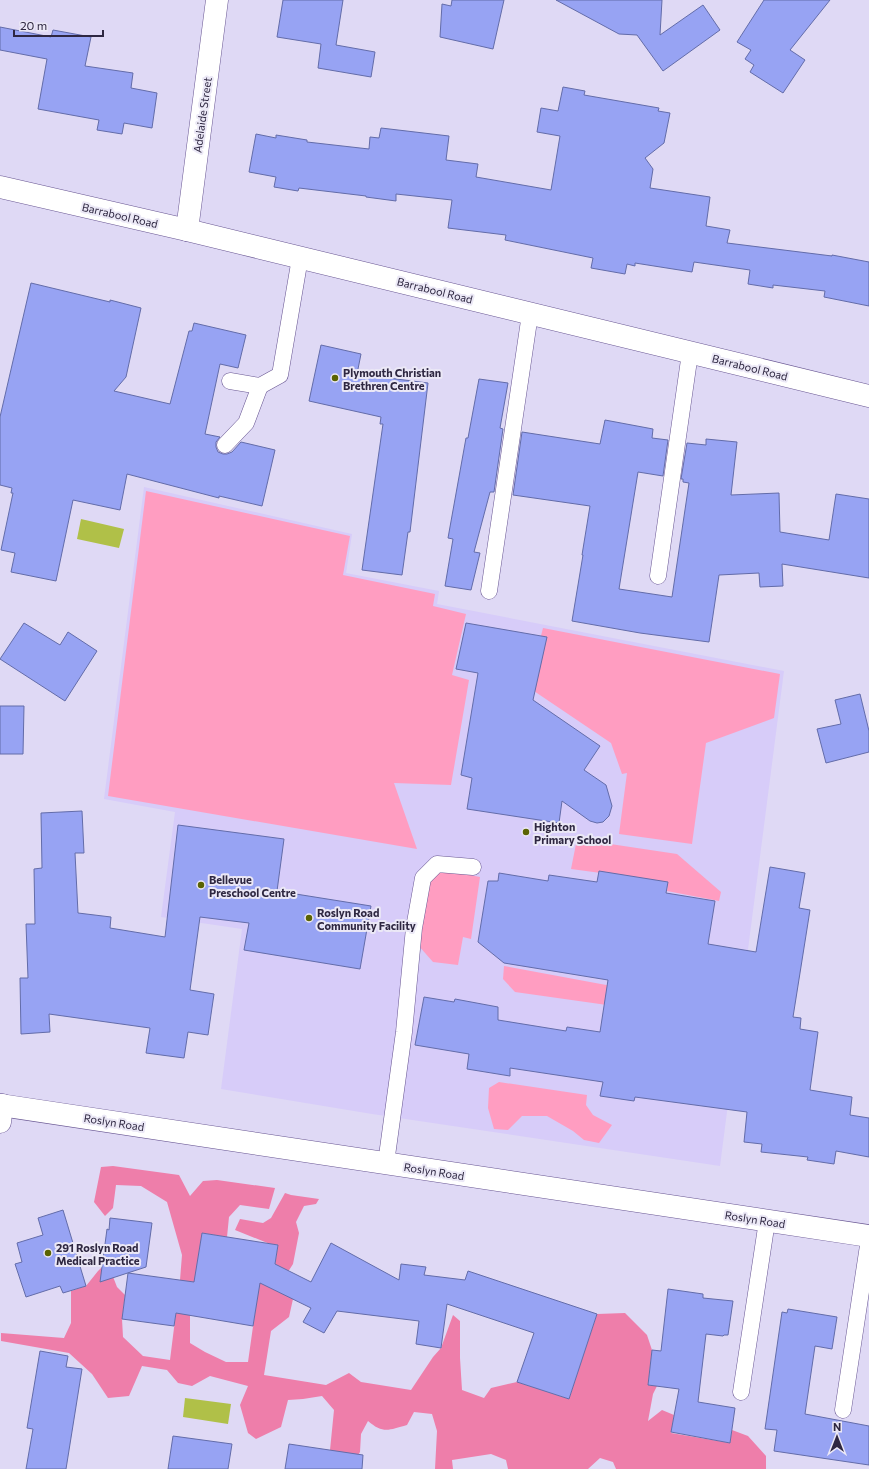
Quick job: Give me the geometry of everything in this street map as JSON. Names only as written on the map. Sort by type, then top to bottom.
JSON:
[{"type":"street","name":"Adelaide Street","points":[[187,230],[217,0]]},
{"type":"street","name":"Barrabool Road","points":[[0,187],[187,230],[869,396]]},
{"type":"street","name":"Roslyn Road","points":[[1,1111],[386,1163],[869,1238]]},
{"type":"lane","points":[[230,381],[260,386],[280,375],[300,258]]},
{"type":"lane","points":[[488,592],[530,314]]},
{"type":"lane","points":[[658,576],[690,353]]},
{"type":"lane","points":[[225,445],[246,423],[260,386]]},
{"type":"lane","points":[[386,1163],[404,1032],[414,928],[423,878],[437,864],[473,867]]},
{"type":"lane","points":[[741,1392],[767,1221]]},
{"type":"lane","points":[[843,1410],[869,1238]]},
{"type":"shaded area","name":"Highton Primary School","points":[[144,487],[352,534],[346,573],[439,591],[437,604],[784,671],[720,1166],[372,1114],[221,1089],[242,929],[161,917],[175,812],[104,799]]},
{"type":"shaded area","points":[[146,491],[350,536],[343,575],[435,594],[433,606],[466,614],[452,675],[469,680],[451,785],[394,783],[417,849],[108,796]]},
{"type":"shaded area","points":[[81,519],[124,529],[119,548],[77,539]]},
{"type":"shaded area","points":[[543,628],[780,674],[774,718],[706,743],[692,844],[619,834],[627,773],[622,774],[611,743],[528,687]]},
{"type":"shaded area","points":[[577,839],[677,854],[721,892],[719,901],[667,891],[668,882],[571,869]]},
{"type":"shaded area","points":[[445,870],[480,877],[471,939],[463,937],[458,965],[433,962],[418,945],[429,881],[433,875]]},
{"type":"shaded area","points":[[504,966],[617,987],[614,1006],[515,992],[503,979]]},
{"type":"shaded area","points":[[499,1082],[587,1095],[586,1105],[593,1115],[612,1125],[599,1143],[584,1140],[573,1131],[547,1116],[522,1116],[508,1130],[494,1129],[488,1108],[489,1088]]},
{"type":"shaded area","points":[[113,1166],[179,1175],[190,1196],[203,1181],[217,1180],[275,1188],[269,1209],[240,1205],[229,1217],[227,1237],[202,1233],[190,1315],[190,1343],[226,1362],[248,1362],[260,1277],[273,1279],[278,1245],[270,1244],[235,1230],[240,1219],[263,1223],[271,1218],[285,1193],[319,1199],[316,1204],[304,1206],[296,1222],[299,1233],[293,1264],[286,1275],[293,1299],[289,1317],[271,1331],[264,1375],[326,1385],[349,1373],[361,1382],[411,1390],[433,1357],[441,1348],[453,1315],[460,1321],[462,1390],[484,1398],[491,1388],[517,1382],[569,1399],[597,1314],[625,1313],[647,1335],[652,1350],[648,1385],[657,1386],[653,1394],[648,1421],[662,1410],[674,1415],[671,1433],[730,1443],[732,1430],[748,1436],[766,1456],[766,1469],[616,1469],[613,1462],[600,1458],[588,1469],[508,1469],[506,1460],[491,1454],[452,1460],[453,1469],[435,1469],[437,1431],[432,1414],[414,1412],[407,1425],[386,1430],[378,1428],[368,1421],[361,1434],[360,1452],[349,1469],[330,1450],[334,1410],[322,1396],[288,1400],[281,1427],[256,1439],[248,1433],[240,1405],[248,1386],[210,1376],[192,1386],[178,1383],[167,1370],[142,1366],[129,1396],[108,1398],[92,1374],[69,1353],[1,1341],[1,1333],[64,1338],[71,1323],[71,1291],[86,1286],[101,1268],[110,1269],[117,1287],[125,1295],[122,1319],[123,1337],[143,1356],[170,1360],[182,1255],[167,1202],[141,1186],[116,1185],[113,1208],[105,1216],[94,1202],[101,1167]]},
{"type":"shaded area","points":[[185,1398],[231,1404],[228,1424],[183,1417]]},
{"type":"building","points":[[283,0],[343,0],[336,45],[375,52],[371,77],[318,68],[321,44],[277,37]]},
{"type":"building","points":[[452,0],[504,0],[493,49],[440,37],[442,4],[451,6]]},
{"type":"building","points":[[556,0],[662,0],[660,35],[703,5],[720,30],[663,71],[637,35],[619,34]]},
{"type":"building","points":[[764,0],[830,0],[790,50],[805,60],[783,93],[750,72],[754,65],[745,59],[751,50],[737,42]]},
{"type":"building","points":[[0,27],[51,37],[53,30],[91,37],[85,66],[133,73],[131,88],[157,93],[152,128],[124,123],[122,134],[97,130],[99,120],[38,109],[47,59],[0,50]]},
{"type":"building","points":[[563,87],[585,91],[584,95],[659,108],[658,111],[670,113],[664,143],[645,158],[653,169],[650,188],[710,197],[706,226],[730,230],[727,243],[832,255],[869,262],[869,306],[824,297],[825,291],[773,285],[773,288],[748,284],[750,270],[694,262],[692,272],[635,263],[635,266],[627,264],[625,274],[591,268],[593,258],[505,240],[506,235],[448,228],[452,200],[396,194],[396,201],[299,188],[298,191],[274,187],[276,177],[249,172],[256,134],[276,138],[276,135],[307,140],[307,142],[369,149],[370,137],[379,138],[381,128],[449,136],[446,160],[478,164],[476,177],[551,190],[560,136],[537,132],[541,108],[558,111]]},
{"type":"building","points":[[31,283],[141,308],[126,377],[114,391],[170,404],[189,331],[192,331],[194,323],[246,335],[238,368],[220,364],[205,434],[220,437],[216,442],[216,447],[218,452],[223,454],[232,452],[241,442],[275,450],[262,506],[219,496],[219,498],[127,474],[120,510],[73,500],[56,581],[11,572],[15,553],[1,550],[13,493],[11,493],[12,488],[0,485],[0,417]]},
{"type":"building","points":[[321,345],[361,354],[357,374],[428,383],[410,532],[408,532],[402,575],[362,570],[383,424],[380,424],[381,417],[309,401]]},
{"type":"building","points":[[479,379],[508,383],[500,428],[503,429],[494,492],[490,492],[474,552],[480,553],[471,590],[445,586],[453,539],[448,538],[466,438],[468,438]]},
{"type":"building","points":[[605,420],[653,429],[652,438],[668,440],[663,476],[638,472],[619,589],[672,597],[689,483],[683,482],[683,479],[681,479],[687,443],[706,445],[706,439],[737,442],[731,495],[779,493],[780,532],[829,540],[836,494],[869,499],[869,578],[782,564],[783,586],[760,587],[759,573],[719,575],[709,642],[640,633],[572,621],[590,506],[513,495],[522,432],[600,444]]},
{"type":"building","points":[[24,623],[60,645],[68,632],[97,651],[65,701],[0,659]]},
{"type":"building","points":[[466,623],[547,637],[533,700],[600,746],[584,770],[606,785],[612,806],[609,816],[603,822],[597,823],[590,821],[562,801],[559,823],[467,809],[472,778],[461,775],[478,673],[456,669]]},
{"type":"building","points":[[860,694],[869,731],[869,752],[826,763],[817,729],[841,724],[835,700]]},
{"type":"building","points":[[0,706],[24,706],[23,754],[0,754]]},
{"type":"building","points":[[82,811],[84,853],[75,853],[78,913],[111,917],[110,928],[165,937],[178,825],[284,839],[277,891],[371,906],[360,969],[244,950],[249,923],[200,917],[190,990],[214,994],[208,1035],[188,1032],[184,1058],[146,1053],[150,1028],[49,1014],[50,1032],[21,1034],[20,978],[28,978],[26,924],[35,924],[34,869],[42,868],[41,813]]},
{"type":"building","points":[[770,867],[805,873],[799,908],[810,910],[793,1017],[801,1018],[800,1029],[818,1032],[810,1090],[852,1097],[850,1115],[869,1118],[869,1157],[836,1151],[834,1164],[807,1160],[808,1157],[761,1152],[762,1144],[744,1142],[747,1112],[635,1097],[634,1101],[600,1096],[603,1082],[510,1068],[510,1076],[467,1069],[469,1054],[415,1045],[424,997],[454,1002],[455,999],[498,1007],[498,1020],[566,1031],[567,1027],[600,1032],[608,980],[504,963],[478,942],[488,881],[498,881],[499,873],[548,881],[549,875],[597,882],[599,871],[668,882],[666,893],[715,901],[708,944],[756,952]]},
{"type":"building","name":"291 Roslyn Road Medical Practice","points":[[63,1210],[86,1286],[63,1293],[60,1286],[26,1297],[15,1264],[22,1262],[17,1243],[43,1235],[38,1218]]},
{"type":"building","points":[[110,1218],[152,1223],[146,1267],[100,1282],[107,1229],[109,1230]]},
{"type":"building","points":[[202,1233],[278,1245],[275,1264],[311,1282],[331,1243],[399,1280],[401,1264],[426,1267],[424,1275],[465,1280],[468,1271],[597,1314],[569,1399],[517,1382],[534,1333],[447,1304],[441,1348],[416,1344],[419,1321],[337,1311],[324,1333],[303,1322],[311,1308],[260,1283],[253,1326],[176,1313],[174,1326],[122,1319],[128,1273],[194,1282]]},
{"type":"building","points":[[668,1289],[703,1294],[703,1298],[733,1301],[728,1335],[723,1336],[706,1334],[698,1402],[735,1408],[730,1443],[671,1432],[679,1389],[648,1385],[652,1350],[661,1351]]},
{"type":"building","points":[[788,1309],[837,1317],[832,1349],[815,1346],[805,1414],[869,1426],[869,1465],[774,1451],[777,1430],[765,1429],[782,1312],[787,1313]]},
{"type":"building","points":[[40,1351],[68,1356],[66,1367],[82,1369],[66,1469],[26,1469],[33,1429],[27,1428]]},
{"type":"building","points":[[173,1436],[232,1444],[228,1469],[168,1469]]},
{"type":"building","points":[[289,1444],[363,1455],[362,1469],[285,1469]]},
{"type":"place","name":"Plymouth Christian Brethren Centre","points":[[335,378]]},
{"type":"place","name":"Highton Primary School","points":[[526,832]]},
{"type":"place","name":"Bellevue Preschool Centre","points":[[201,885]]},
{"type":"place","name":"Roslyn Road Community Facility","points":[[309,918]]},
{"type":"place","name":"291 Roslyn Road Medical Practice","points":[[48,1253]]}]
